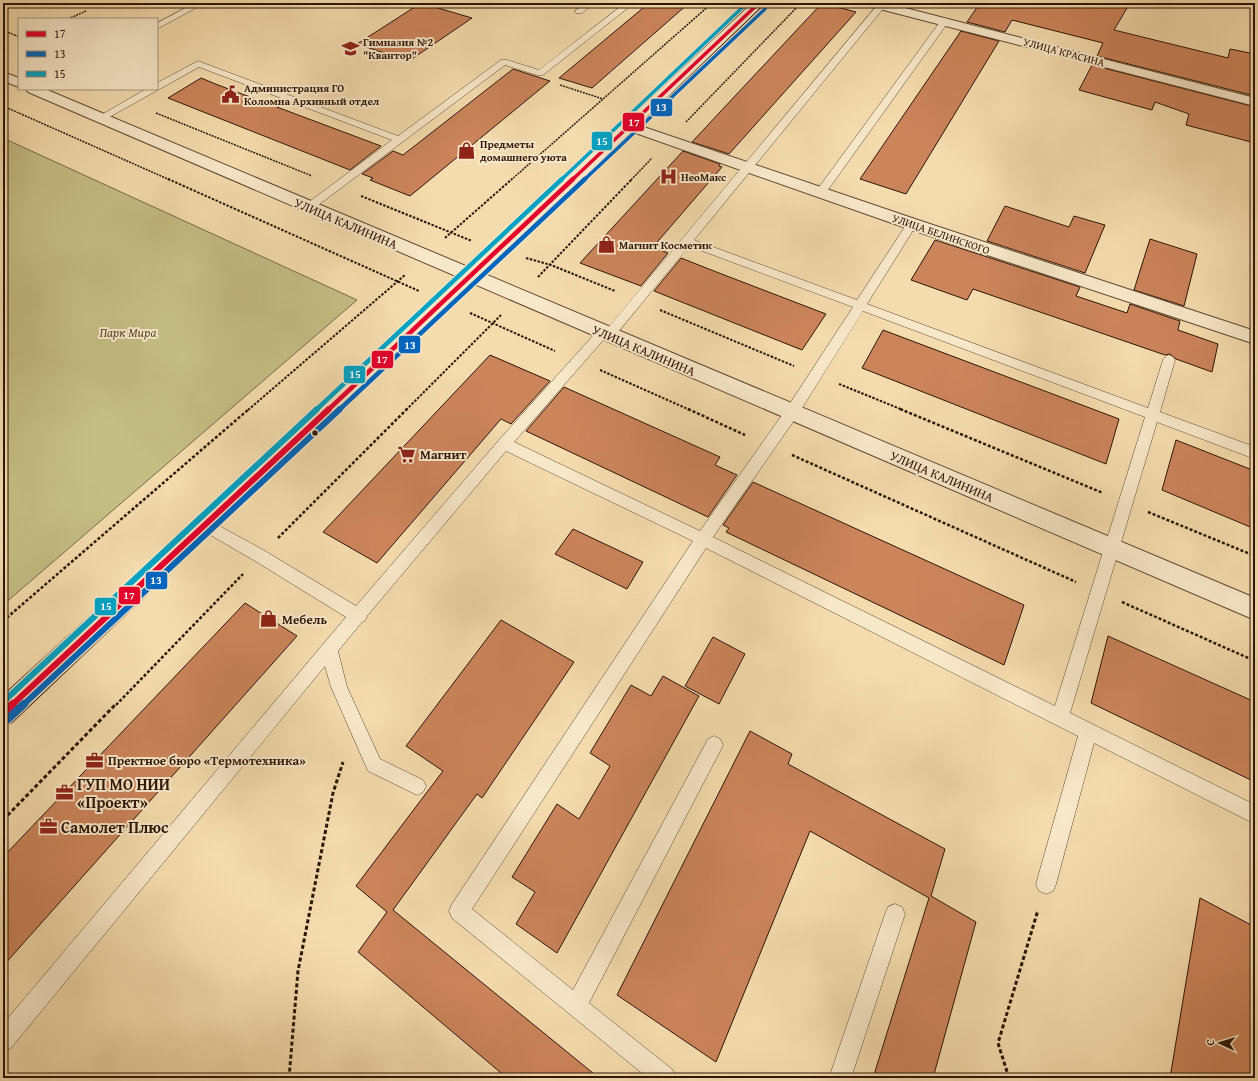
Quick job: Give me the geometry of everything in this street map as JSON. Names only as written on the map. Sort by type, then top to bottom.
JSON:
[{"type":"street","points":[[3,713],[444,302],[759,3]]},
{"type":"street","name":"УЛИЦА КРАСИНА","points":[[877,4],[1255,102]]},
{"type":"street","name":"УЛИЦА КАЛИНИНА","points":[[3,76],[18,83]]},
{"type":"street","name":"УЛИЦА КАЛИНИНА","points":[[35,90],[1255,609]]},
{"type":"street","name":"УЛИЦА БЕЛИНСКОГО","points":[[629,126],[912,224],[1255,338]]},
{"type":"lane","points":[[579,11],[590,3]]},
{"type":"lane","points":[[309,207],[504,62],[540,73],[630,3]]},
{"type":"lane","points":[[158,25],[198,4]]},
{"type":"lane","points":[[3,1040],[329,650],[504,444],[578,361],[638,301],[748,167],[877,4]]},
{"type":"lane","points":[[821,192],[945,21]]},
{"type":"lane","points":[[158,86],[198,64],[400,140]]},
{"type":"lane","points":[[101,118],[151,90]]},
{"type":"lane","points":[[665,1078],[459,911],[703,539],[792,412],[912,224]]},
{"type":"lane","points":[[687,240],[859,306],[1255,453]]},
{"type":"lane","points":[[1060,718],[1169,360]]},
{"type":"lane","points":[[504,444],[703,539],[1255,815]]},
{"type":"lane","points":[[205,525],[260,556],[359,616]]},
{"type":"lane","points":[[329,650],[339,687],[374,765],[416,786]]},
{"type":"lane","points":[[1046,884],[1088,732]]},
{"type":"lane","points":[[576,1006],[714,745]]},
{"type":"lane","points":[[840,1078],[895,914]]},
{"type":"path","points":[[451,233],[712,3]]},
{"type":"path","points":[[3,820],[260,556],[551,265],[668,140],[801,3]]},
{"type":"path","points":[[70,18],[86,10]]},
{"type":"path","points":[[3,30],[18,37]]},
{"type":"path","points":[[540,73],[549,76],[561,85],[604,99]]},
{"type":"path","points":[[3,106],[1255,661]]},
{"type":"path","points":[[551,265],[1255,556]]},
{"type":"path","points":[[3,621],[398,281]]},
{"type":"path","points":[[289,1078],[298,971],[333,793],[355,725]]},
{"type":"path","points":[[1009,1078],[998,1043],[1046,884]]},
{"type":"green space","name":"Парк Мира","points":[[3,138],[357,300],[3,605]]},
{"type":"building","points":[[421,3],[472,18],[409,61],[357,44]]},
{"type":"building","points":[[649,3],[689,3],[592,88],[559,78]]},
{"type":"building","points":[[822,3],[856,12],[729,154],[692,142]]},
{"type":"building","points":[[980,3],[1130,3],[1114,30],[1228,58],[1230,49],[1255,54],[1255,96],[1097,56],[1103,43],[1012,20],[1005,32],[967,22]]},
{"type":"building","points":[[961,31],[999,41],[906,194],[860,179]]},
{"type":"building","points":[[1092,65],[1255,107],[1255,143],[1186,125],[1189,114],[1155,102],[1152,110],[1079,90]]},
{"type":"building","points":[[513,69],[550,81],[410,196],[370,180],[373,178],[362,174],[393,151],[403,155]]},
{"type":"building","points":[[201,78],[381,146],[350,170],[168,98]]},
{"type":"building","points":[[683,151],[720,164],[719,166],[722,167],[653,247],[668,253],[641,286],[580,263]]},
{"type":"building","points":[[1005,206],[1069,227],[1074,216],[1105,225],[1085,273],[987,241]]},
{"type":"building","points":[[1150,239],[1197,254],[1184,306],[1134,290]]},
{"type":"building","points":[[935,240],[1080,287],[1076,296],[1127,313],[1130,304],[1180,321],[1178,330],[1218,344],[1212,372],[1176,359],[1170,354],[1165,355],[973,289],[967,300],[911,280]]},
{"type":"building","points":[[681,258],[826,314],[802,350],[654,291]]},
{"type":"building","points":[[883,330],[1119,419],[1106,464],[862,368]]},
{"type":"building","points":[[490,355],[550,381],[511,424],[501,419],[377,563],[323,532]]},
{"type":"building","points":[[564,387],[720,457],[715,465],[737,475],[708,517],[526,431]]},
{"type":"building","points":[[1176,440],[1255,471],[1255,529],[1162,490]]},
{"type":"building","points":[[753,482],[1024,605],[1004,665],[726,532],[729,528],[723,525]]},
{"type":"building","points":[[573,529],[643,562],[627,589],[555,554]]},
{"type":"building","points":[[245,603],[297,636],[3,966],[3,857]]},
{"type":"building","points":[[501,620],[574,662],[482,798],[477,794],[393,910],[599,1078],[507,1078],[358,952],[387,912],[356,886],[443,771],[406,746]]},
{"type":"building","points":[[1108,636],[1255,702],[1255,782],[1091,703]]},
{"type":"building","points":[[713,637],[745,654],[719,704],[685,686]]},
{"type":"building","points":[[663,676],[699,696],[557,953],[516,924],[535,892],[512,877],[557,804],[579,819],[610,766],[590,753],[631,685],[651,696]]},
{"type":"building","points":[[750,731],[792,754],[788,764],[945,849],[931,896],[976,922],[933,1078],[873,1078],[929,898],[810,831],[716,1062],[617,995]]},
{"type":"building","points":[[1200,898],[1255,927],[1255,1078],[1170,1078]]},
{"type":"transit line","name":"15","points":[[3,702],[439,296],[747,3]]},
{"type":"transit line","name":"17","points":[[3,713],[444,302],[759,3]]},
{"type":"transit line","name":"13","points":[[8,719],[449,308],[765,9]]},
{"type":"place","name":"Гимназия №2 \"Квантор\"","points":[[350,48]]},
{"type":"place","name":"Администрация ГО Коломна Архивный отдел","points":[[231,94]]},
{"type":"place","name":"Предметы домашнего уюта","points":[[467,150]]},
{"type":"place","name":"НеоМакс","points":[[668,177]]},
{"type":"place","name":"Магнит Косметик","points":[[606,245]]},
{"type":"place","name":"Магнит","points":[[407,454]]},
{"type":"place","name":"Мебель","points":[[269,619]]},
{"type":"place","name":"Пректное бюро «Термотехника»","points":[[95,760]]},
{"type":"place","name":"ГУП МО НИИ «Проект»","points":[[64,793]]},
{"type":"place","name":"Самолет Плюс","points":[[48,827]]}]
